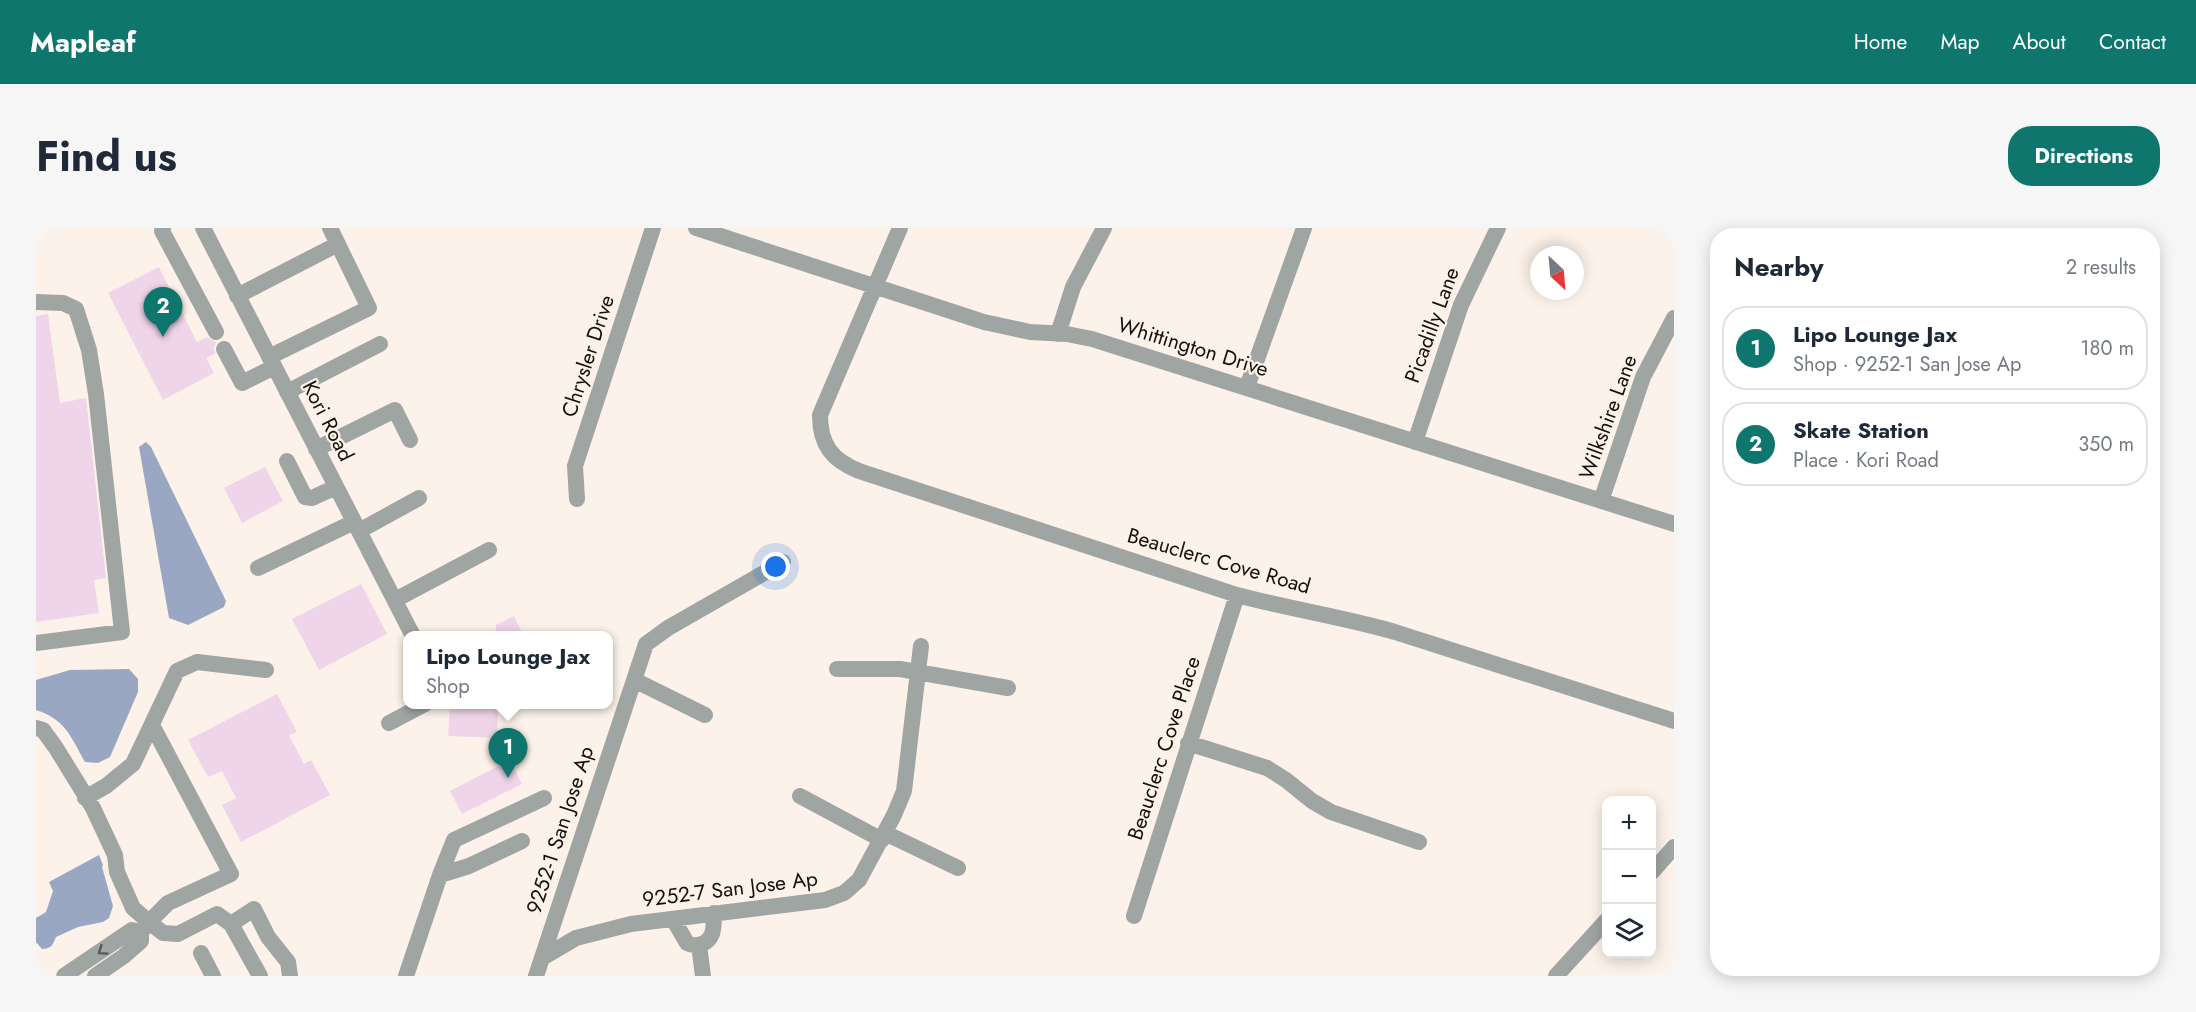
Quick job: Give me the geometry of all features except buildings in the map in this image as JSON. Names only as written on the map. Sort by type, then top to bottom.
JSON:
[{"type":"street","points":[[163,228],[162,231],[216,332]]},
{"type":"street","name":"Kori Road","points":[[202,228],[410,631]]},
{"type":"street","points":[[224,349],[242,383],[272,362],[369,308],[330,228]]},
{"type":"street","name":"Chrysler Drive","points":[[577,499],[575,466],[653,228]]},
{"type":"street","name":"Whittington Drive","points":[[696,228],[984,322],[1030,332],[1092,339],[1674,524]]},
{"type":"street","points":[[874,286],[900,228]]},
{"type":"street","points":[[1058,334],[1073,287],[1104,228]]},
{"type":"street","points":[[1247,387],[1304,228]]},
{"type":"street","name":"Picadilly Lane","points":[[1415,442],[1461,304],[1498,228]]},
{"type":"street","points":[[237,296],[338,244]]},
{"type":"street","name":"Beauclerc Cove Road","points":[[874,286],[823,406],[820,424],[822,436],[828,449],[837,460],[859,471],[1237,595],[1279,606],[1352,620],[1395,632],[1674,721]]},
{"type":"street","points":[[36,302],[63,303],[76,309],[89,350],[96,394],[122,632],[36,643]]},
{"type":"street","name":"Wilkshire Lane","points":[[1601,501],[1643,377],[1674,318]]},
{"type":"street","points":[[287,392],[380,344]]},
{"type":"street","points":[[316,448],[394,410],[410,440]]},
{"type":"street","points":[[287,461],[305,497],[312,498],[336,488]]},
{"type":"street","points":[[258,568],[419,498]]},
{"type":"street","points":[[395,600],[489,550]]},
{"type":"street","name":"9252-1 San Jose Ap","points":[[536,976],[646,644],[783,562]]},
{"type":"street","name":"Beauclerc Cove Place","points":[[1134,916],[1237,595]]},
{"type":"street","name":"9252-7 San Jose Ap","points":[[542,958],[576,938],[631,924],[837,897],[844,893],[859,880],[904,791],[921,646]]},
{"type":"street","points":[[85,798],[106,786],[134,764],[177,671],[196,662],[266,670]]},
{"type":"street","points":[[837,669],[886,668],[918,671],[1008,688]]},
{"type":"street","points":[[634,680],[705,715]]},
{"type":"street","points":[[389,723],[417,709]]},
{"type":"street","points":[[95,976],[124,957],[141,941],[145,927],[168,903],[231,874],[152,725]]},
{"type":"street","points":[[36,728],[43,730],[56,748],[93,808],[115,855],[117,872],[133,908],[145,927]]},
{"type":"street","points":[[1188,743],[1267,768],[1331,812],[1419,842]]},
{"type":"street","points":[[800,796],[883,836],[958,868]]},
{"type":"street","points":[[406,976],[454,840],[544,798]]},
{"type":"street","points":[[440,875],[469,866],[522,841]]},
{"type":"street","points":[[1656,867],[1674,847]]},
{"type":"street","points":[[231,924],[254,909],[268,937],[288,962],[290,976]]},
{"type":"street","points":[[674,919],[687,943],[691,946],[699,945],[705,942],[712,933],[714,913]]},
{"type":"street","points":[[74,974],[132,930],[145,927],[163,933],[178,934],[217,914],[231,924],[260,976]]},
{"type":"street","points":[[1560,975],[1602,926]]},
{"type":"street","points":[[699,945],[704,976]]},
{"type":"street","points":[[201,953],[213,976]]},
{"type":"water","points":[[146,442],[151,447],[226,601],[224,607],[188,625],[169,618],[139,447]]},
{"type":"water","points":[[129,669],[138,679],[138,692],[110,757],[98,763],[85,762],[61,724],[54,718],[36,710],[36,680],[70,670]]},
{"type":"water","points":[[99,855],[113,906],[109,918],[103,922],[78,927],[56,937],[50,947],[42,949],[36,942],[36,918],[46,912],[53,891],[49,882]]},
{"type":"place","name":"Skate Station","points":[[163,337]]},
{"type":"place","name":"Lipo Lounge Jax","points":[[508,778]]}]
